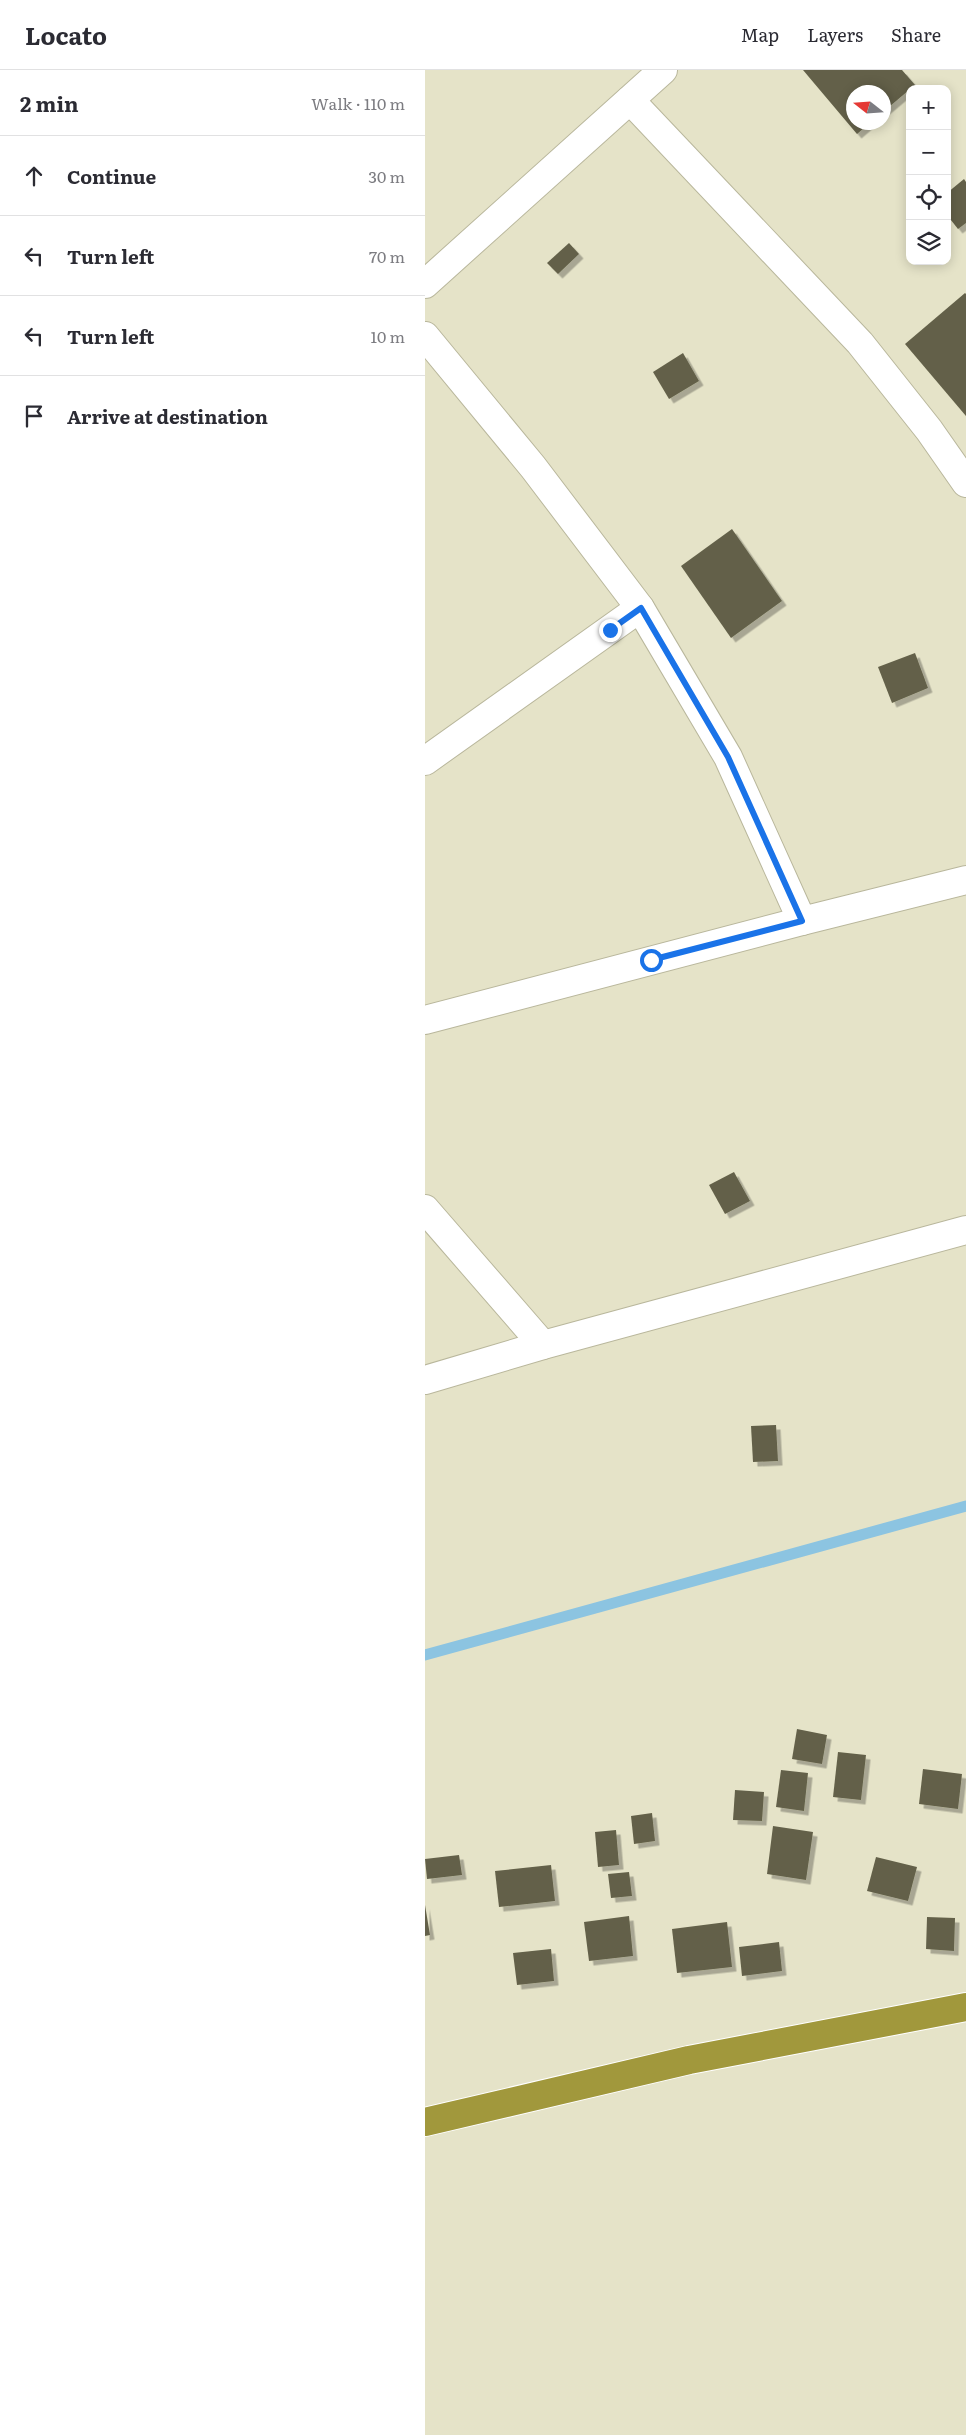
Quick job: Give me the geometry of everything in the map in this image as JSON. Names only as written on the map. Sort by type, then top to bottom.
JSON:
[{"type":"highway","points":[[425,2122],[689,2060],[966,2007]]},
{"type":"street","points":[[425,284],[663,70]]},
{"type":"street","points":[[630,100],[860,343],[929,430],[966,483]]},
{"type":"street","points":[[425,336],[533,467],[641,608],[728,757],[802,921]]},
{"type":"street","points":[[425,761],[641,608]]},
{"type":"street","points":[[425,1020],[966,880]]},
{"type":"street","points":[[425,1209],[543,1345]]},
{"type":"street","points":[[425,1380],[543,1345],[966,1230]]},
{"type":"building","points":[[803,70],[902,70],[915,85],[906,85],[906,93],[891,105],[891,85],[846,85],[846,121]]},
{"type":"building","points":[[854,130],[862,130],[857,134]]},
{"type":"building","points":[[964,179],[966,182],[966,223],[958,229],[951,220],[951,190]]},
{"type":"building","points":[[569,243],[579,254],[558,274],[547,263]]},
{"type":"building","points":[[966,294],[966,416],[905,344]]},
{"type":"building","points":[[683,353],[699,381],[669,399],[653,372]]},
{"type":"building","points":[[732,529],[782,601],[731,638],[681,566]]},
{"type":"building","points":[[915,653],[928,688],[892,703],[878,667]]},
{"type":"building","points":[[734,1172],[750,1201],[725,1214],[709,1185]]},
{"type":"building","points":[[776,1425],[778,1461],[753,1462],[751,1426]]},
{"type":"building","points":[[797,1729],[827,1735],[822,1764],[792,1759]]},
{"type":"building","points":[[838,1752],[866,1755],[861,1800],[833,1797]]},
{"type":"building","points":[[923,1769],[962,1774],[958,1809],[919,1804]]},
{"type":"building","points":[[781,1770],[808,1773],[804,1811],[776,1807]]},
{"type":"building","points":[[735,1790],[764,1792],[762,1821],[733,1820]]},
{"type":"building","points":[[652,1813],[655,1841],[634,1844],[631,1816]]},
{"type":"building","points":[[773,1826],[813,1832],[806,1880],[767,1874]]},
{"type":"building","points":[[616,1830],[619,1865],[598,1867],[595,1832]]},
{"type":"building","points":[[459,1855],[462,1875],[427,1879],[425,1859]]},
{"type":"building","points":[[876,1857],[917,1867],[908,1901],[867,1891]]},
{"type":"building","points":[[551,1865],[555,1901],[499,1907],[495,1871]]},
{"type":"building","points":[[629,1872],[632,1896],[611,1898],[608,1874]]},
{"type":"building","points":[[425,1905],[430,1935],[425,1936]]},
{"type":"building","points":[[629,1916],[633,1956],[589,1961],[584,1922]]},
{"type":"building","points":[[927,1917],[955,1918],[954,1951],[926,1949]]},
{"type":"building","points":[[727,1922],[732,1967],[677,1973],[672,1929]]},
{"type":"building","points":[[779,1942],[782,1971],[742,1976],[739,1947]]},
{"type":"building","points":[[551,1949],[554,1981],[517,1985],[513,1953]]},
{"type":"waterway","points":[[425,1655],[966,1506]]},
{"type":"route","points":[[610,630],[641,608],[728,757],[802,921],[651,960]]}]
